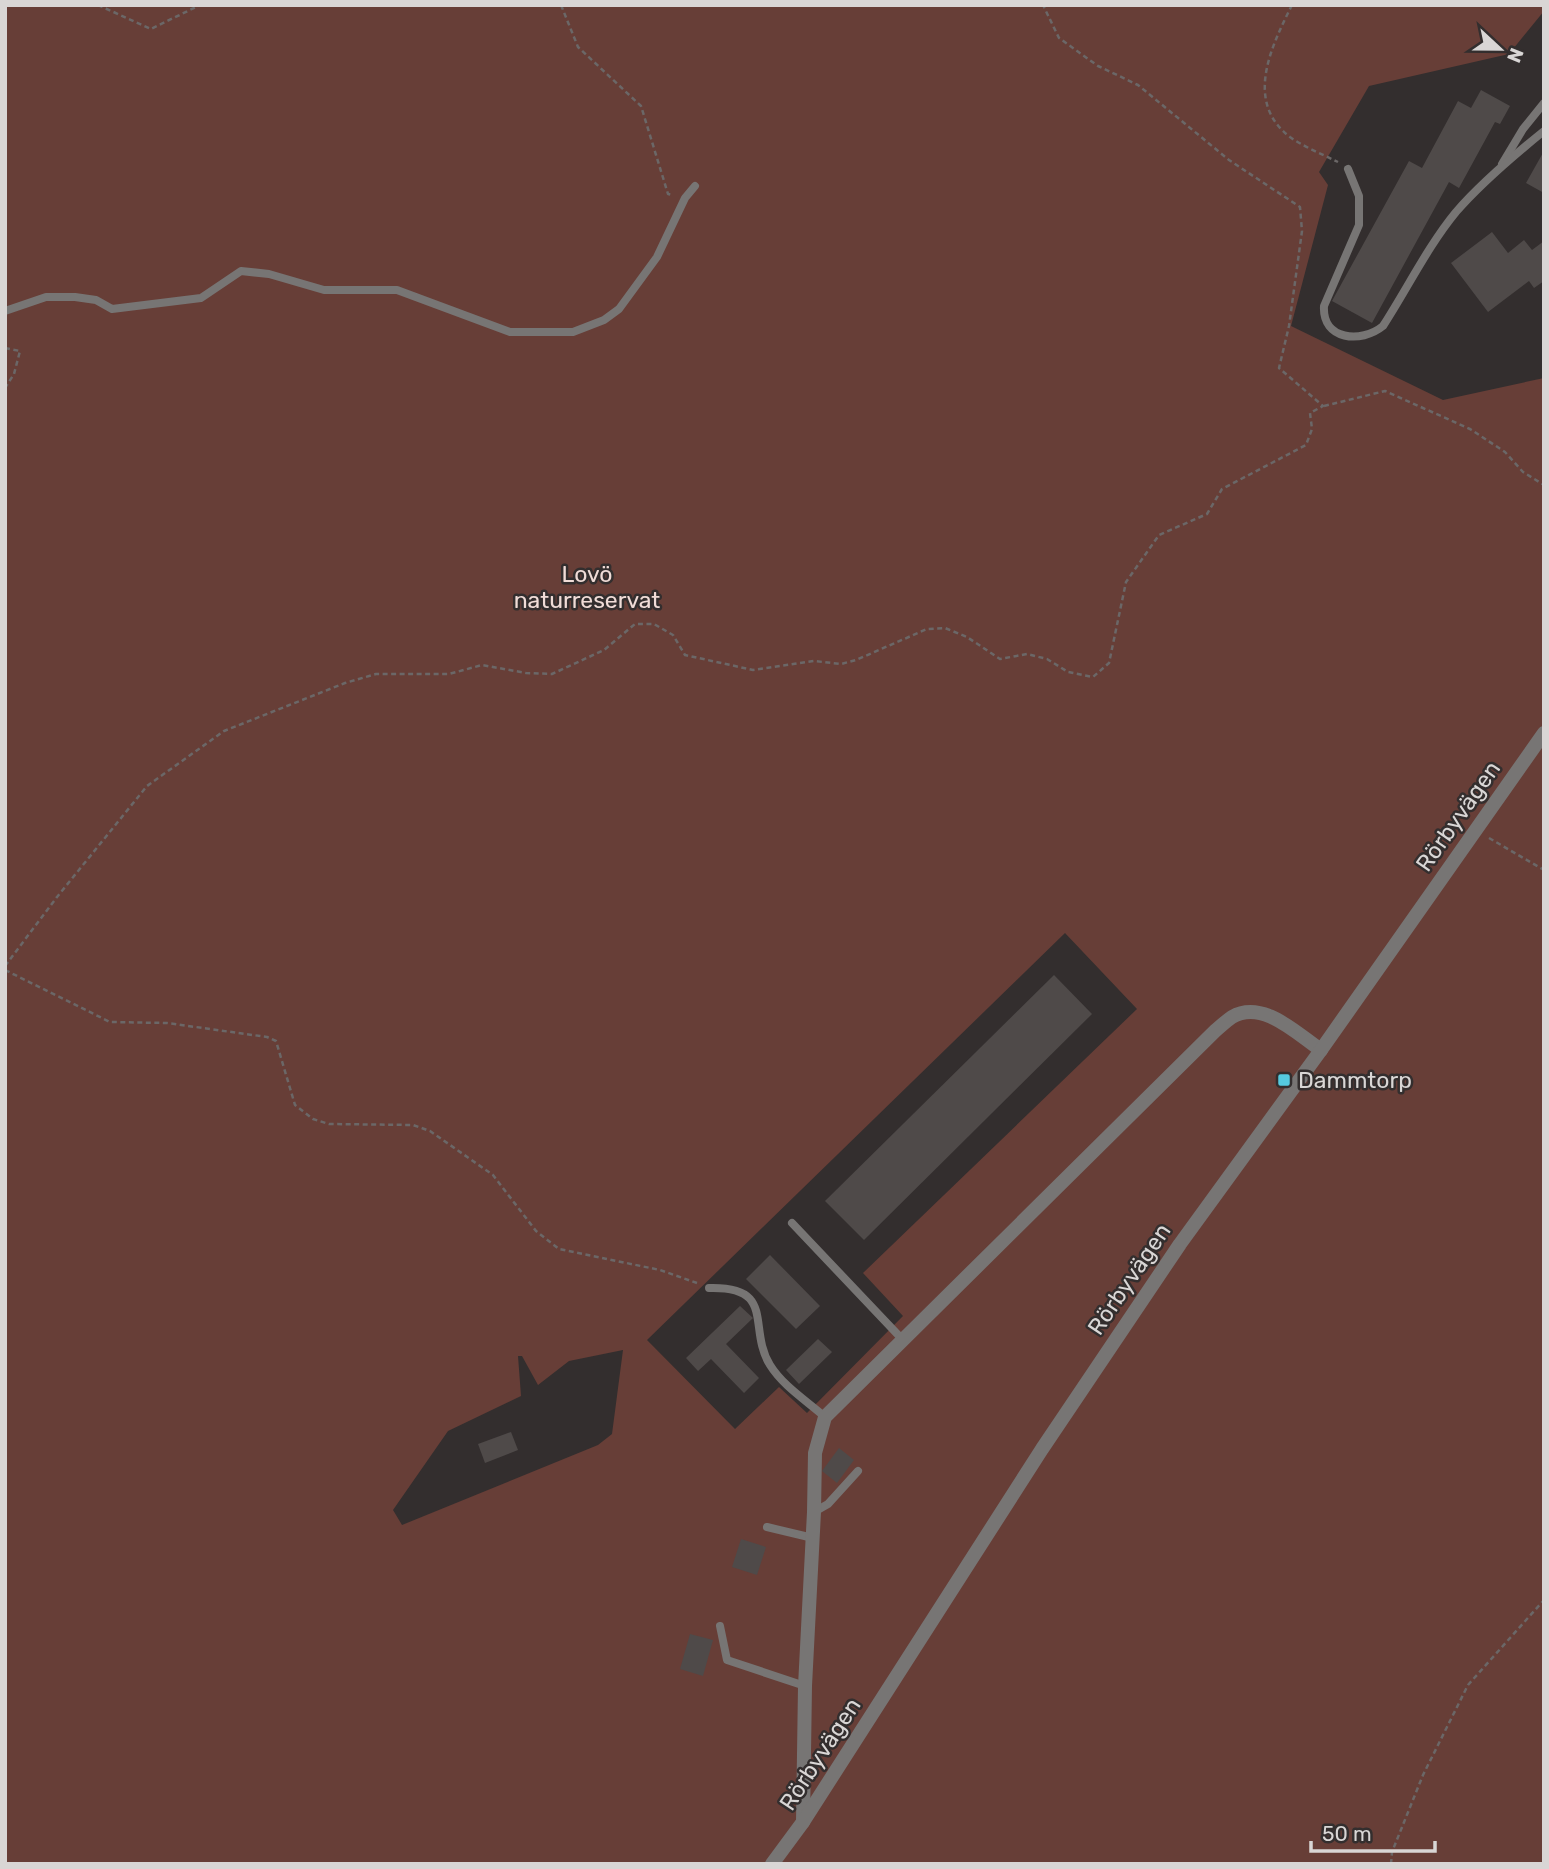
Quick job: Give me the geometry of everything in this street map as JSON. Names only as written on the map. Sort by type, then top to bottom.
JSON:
[{"type":"street","name":"Rörbyvägen","points":[[772,1864],[803,1822],[1042,1449],[1180,1244],[1477,831],[1544,733]]},
{"type":"street","points":[[803,1822],[805,1686],[815,1453],[825,1417],[1215,1031],[1234,1016],[1251,1012],[1264,1013],[1321,1050]]},
{"type":"lane","points":[[1496,173],[1523,129],[1544,103]]},
{"type":"lane","points":[[1348,169],[1359,196],[1359,225],[1324,306],[1324,317],[1327,325],[1339,334],[1350,337],[1374,334],[1383,327],[1450,221],[1496,173],[1544,131]]},
{"type":"lane","points":[[5,311],[46,297],[96,300],[112,309],[201,298],[241,271],[269,274],[324,290],[397,290],[510,332],[573,332],[604,320],[619,309],[657,257],[685,198],[695,186]]},
{"type":"lane","points":[[792,1223],[902,1339]]},
{"type":"lane","points":[[709,1288],[730,1287],[749,1297],[758,1313],[761,1338],[769,1363],[779,1377],[825,1417]]},
{"type":"lane","points":[[814,1512],[828,1504],[858,1471]]},
{"type":"lane","points":[[768,1527],[813,1538]]},
{"type":"lane","points":[[720,1626],[727,1660],[805,1686]]},
{"type":"path","points":[[98,5],[150,29],[200,5]]},
{"type":"path","points":[[561,5],[578,47],[641,106],[668,194],[685,198]]},
{"type":"path","points":[[1042,5],[1059,38],[1098,65],[1138,85],[1229,160],[1300,207],[1303,231],[1289,326],[1279,368],[1323,406]]},
{"type":"path","points":[[1292,5],[1278,33],[1266,69],[1263,85],[1270,115],[1290,137],[1348,169]]},
{"type":"path","points":[[5,348],[20,351],[14,374],[5,388]]},
{"type":"path","points":[[709,1288],[660,1270],[559,1248],[536,1231],[493,1175],[430,1131],[413,1125],[329,1124],[313,1119],[295,1105],[276,1041],[249,1033],[166,1023],[110,1022],[5,968],[57,897],[147,786],[224,731],[345,683],[376,674],[449,674],[482,665],[526,673],[552,674],[604,650],[635,624],[654,624],[673,635],[685,655],[753,670],[814,661],[841,664],[927,629],[945,628],[967,637],[1000,659],[1027,654],[1047,659],[1068,672],[1094,677],[1109,663],[1126,582],[1158,535],[1207,514],[1222,489],[1306,445],[1312,429],[1310,413],[1323,406],[1385,391],[1470,429],[1505,452],[1523,472],[1544,485]]},
{"type":"path","points":[[1477,831],[1544,870]]},
{"type":"path","points":[[1391,1864],[1392,1852],[1423,1775],[1468,1685],[1544,1600]]},
{"type":"green space","name":"Lovö naturreservat","points":[[5,5],[1544,5],[1544,11],[1509,54],[1369,86],[1319,172],[1328,185],[1291,326],[1443,400],[1544,378],[1544,1864],[5,1864]],"holes":[[[1065,933],[1137,1009],[863,1273],[903,1316],[807,1413],[779,1387],[735,1429],[647,1340]],[[623,1350],[612,1434],[598,1445],[402,1525],[393,1510],[448,1431],[521,1396],[518,1356],[522,1356],[538,1385],[569,1361]]]},
{"type":"building","points":[[1481,90],[1510,106],[1500,124],[1495,122],[1459,188],[1449,182],[1372,323],[1332,301],[1409,161],[1422,168],[1458,101],[1471,108]]},
{"type":"building","points":[[1544,151],[1544,193],[1526,183]]},
{"type":"building","points":[[1492,232],[1508,253],[1524,240],[1532,250],[1544,241],[1544,281],[1534,288],[1529,281],[1488,312],[1451,263]]},
{"type":"building","points":[[1054,975],[1092,1014],[864,1240],[825,1201]]},
{"type":"building","points":[[770,1255],[820,1306],[796,1329],[746,1279]]},
{"type":"building","points":[[740,1306],[753,1318],[726,1344],[759,1378],[744,1393],[711,1359],[698,1371],[686,1358]]},
{"type":"building","points":[[818,1339],[832,1352],[799,1384],[786,1370]]},
{"type":"building","points":[[511,1432],[518,1450],[485,1463],[478,1444]]},
{"type":"building","points":[[839,1448],[854,1460],[837,1483],[822,1471]]},
{"type":"building","points":[[741,1539],[766,1547],[757,1575],[732,1567]]},
{"type":"building","points":[[690,1634],[713,1640],[703,1676],[680,1669]]},
{"type":"place","name":"Dammtorp","points":[[1284,1080]]}]
